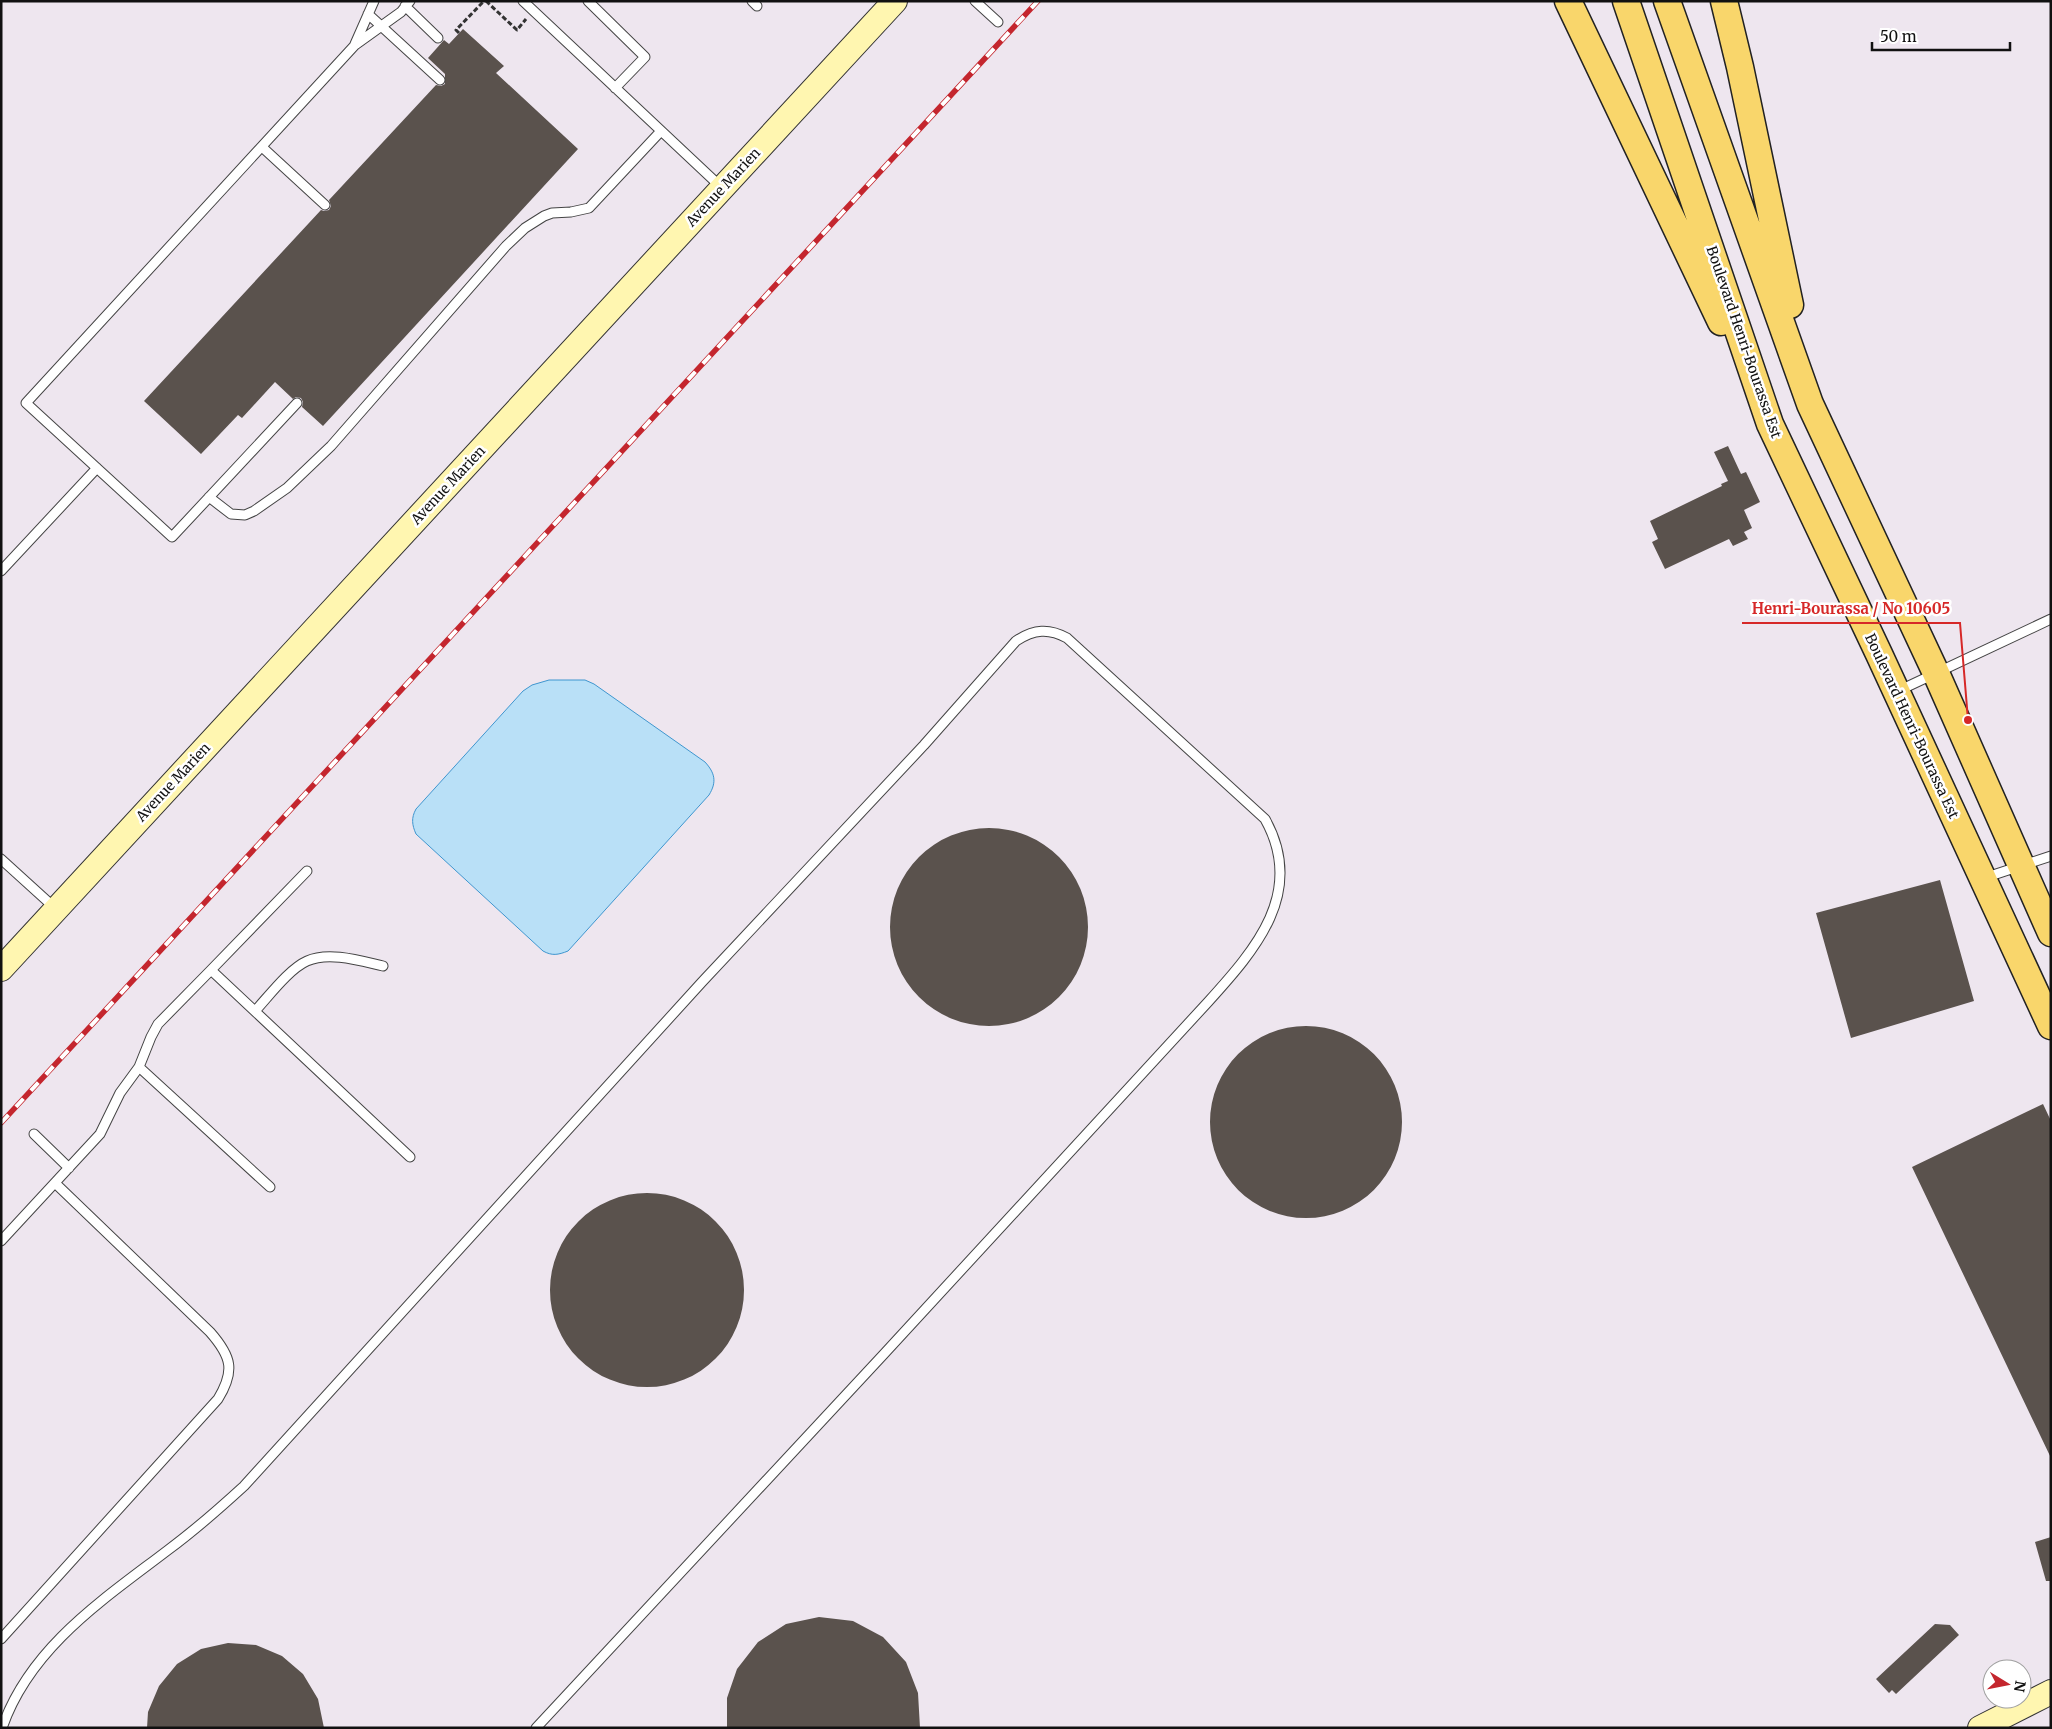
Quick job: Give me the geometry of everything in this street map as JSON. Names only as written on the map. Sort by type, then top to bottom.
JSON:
[{"type":"main road","points":[[1568,1],[1770,424]]},
{"type":"main road","name":"Boulevard Henri-Bourassa Est","points":[[1626,1],[1770,424],[2051,1026]]},
{"type":"main road","points":[[1667,1],[1810,404],[1936,673],[2051,933]]},
{"type":"main road","points":[[1724,1],[1740,67],[1810,404]]},
{"type":"street","name":"Avenue Marien","points":[[1,969],[895,1]]},
{"type":"street","points":[[1980,1728],[2045,1697]]},
{"type":"lane","points":[[355,45],[374,1]]},
{"type":"lane","points":[[523,1],[722,189]]},
{"type":"lane","points":[[588,1],[646,57],[615,88]]},
{"type":"lane","points":[[975,1],[998,22]]},
{"type":"lane","points":[[297,403],[172,537],[26,403],[355,45],[408,4],[438,38]]},
{"type":"lane","points":[[368,14],[440,80]]},
{"type":"lane","points":[[209,497],[231,514],[245,515],[254,511],[287,488],[331,446],[519,234],[535,220],[552,213],[571,212],[589,208],[661,131]]},
{"type":"lane","points":[[262,147],[325,206]]},
{"type":"lane","points":[[1,571],[97,468]]},
{"type":"lane","points":[[1895,692],[2051,619]]},
{"type":"lane","points":[[2,1728],[15,1699],[50,1648],[91,1608],[170,1549],[244,1486],[702,982],[924,745],[1016,642],[1027,634],[1037,631],[1046,630],[1058,633],[1067,638],[1265,819],[1272,832],[1280,870],[1280,887],[1271,917],[1254,947],[1214,995],[884,1355],[536,1728]]},
{"type":"lane","points":[[1983,878],[2051,856]]},
{"type":"lane","points":[[1,859],[56,909]]},
{"type":"lane","points":[[1,1241],[100,1134],[120,1093],[139,1067],[158,1024],[307,871]]},
{"type":"lane","points":[[255,1011],[296,967],[308,960],[323,957],[343,958],[383,966]]},
{"type":"lane","points":[[211,970],[410,1157]]},
{"type":"lane","points":[[139,1067],[270,1187]]},
{"type":"lane","points":[[34,1134],[70,1168]]},
{"type":"lane","points":[[1,1639],[218,1399],[229,1376],[230,1364],[227,1354],[210,1332],[55,1184]]},
{"type":"path","points":[[459,33],[456,30],[485,1],[517,30]]},
{"type":"shaded area","points":[[1,1],[2051,1],[2051,1728],[1,1728]]},
{"type":"water","points":[[549,680],[585,680],[594,684],[705,762],[714,778],[709,795],[568,951],[555,954],[543,951],[416,834],[413,821],[416,809],[523,691],[532,685]]},
{"type":"building","points":[[463,29],[504,66],[496,73],[578,149],[323,426],[302,407],[303,402],[301,398],[296,397],[293,399],[275,382],[242,418],[238,415],[201,454],[144,401],[321,210],[329,210],[331,206],[329,200],[436,85],[441,86],[445,84],[445,74],[428,58],[444,40],[449,44]]},
{"type":"building","points":[[1728,446],[1741,474],[1746,472],[1760,502],[1744,510],[1752,528],[1744,532],[1748,539],[1733,546],[1729,539],[1665,569],[1652,542],[1658,539],[1650,521],[1722,486],[1721,484],[1728,481],[1714,452]]},
{"type":"building","points":[[979,828],[999,828],[1027,835],[1052,850],[1066,864],[1081,889],[1088,917],[1088,937],[1081,965],[1066,990],[1052,1004],[1027,1019],[1018,1022],[999,1026],[979,1026],[951,1019],[926,1004],[912,990],[897,965],[894,956],[890,937],[890,917],[897,889],[912,864],[926,850],[951,835],[960,832]]},
{"type":"building","points":[[1940,880],[1974,1001],[1851,1038],[1816,913]]},
{"type":"building","points":[[1297,1026],[1315,1026],[1343,1033],[1359,1042],[1374,1054],[1386,1069],[1395,1085],[1402,1113],[1402,1131],[1395,1159],[1386,1175],[1374,1190],[1359,1202],[1343,1211],[1315,1218],[1297,1218],[1278,1214],[1261,1207],[1245,1196],[1232,1183],[1221,1167],[1214,1150],[1210,1131],[1210,1113],[1214,1094],[1221,1077],[1232,1061],[1245,1048],[1261,1037],[1278,1030]]},
{"type":"building","points":[[2043,1104],[2051,1121],[2051,1458],[1912,1167]]},
{"type":"building","points":[[647,1193],[666,1195],[693,1205],[708,1215],[722,1229],[736,1253],[742,1271],[744,1290],[742,1309],[732,1336],[722,1351],[708,1365],[684,1379],[666,1385],[647,1387],[628,1385],[601,1375],[586,1365],[572,1351],[558,1327],[552,1309],[550,1290],[552,1271],[562,1244],[572,1229],[586,1215],[610,1201],[628,1195]]},
{"type":"building","points":[[2051,1537],[2051,1581],[2046,1581],[2035,1542]]},
{"type":"building","points":[[819,1617],[853,1621],[883,1637],[906,1662],[918,1693],[920,1728],[727,1728],[727,1698],[737,1669],[758,1642],[786,1624]]},
{"type":"building","points":[[1935,1624],[1950,1625],[1959,1635],[1896,1694],[1892,1690],[1889,1693],[1876,1679]]},
{"type":"building","points":[[228,1643],[256,1645],[282,1656],[303,1674],[318,1699],[324,1728],[147,1728],[148,1712],[159,1686],[177,1664],[201,1649]]},
{"type":"railway","points":[[1,1123],[1038,1]]},
{"type":"place","name":"Henri-Bourassa / No 10605","points":[[1968,720]]}]
